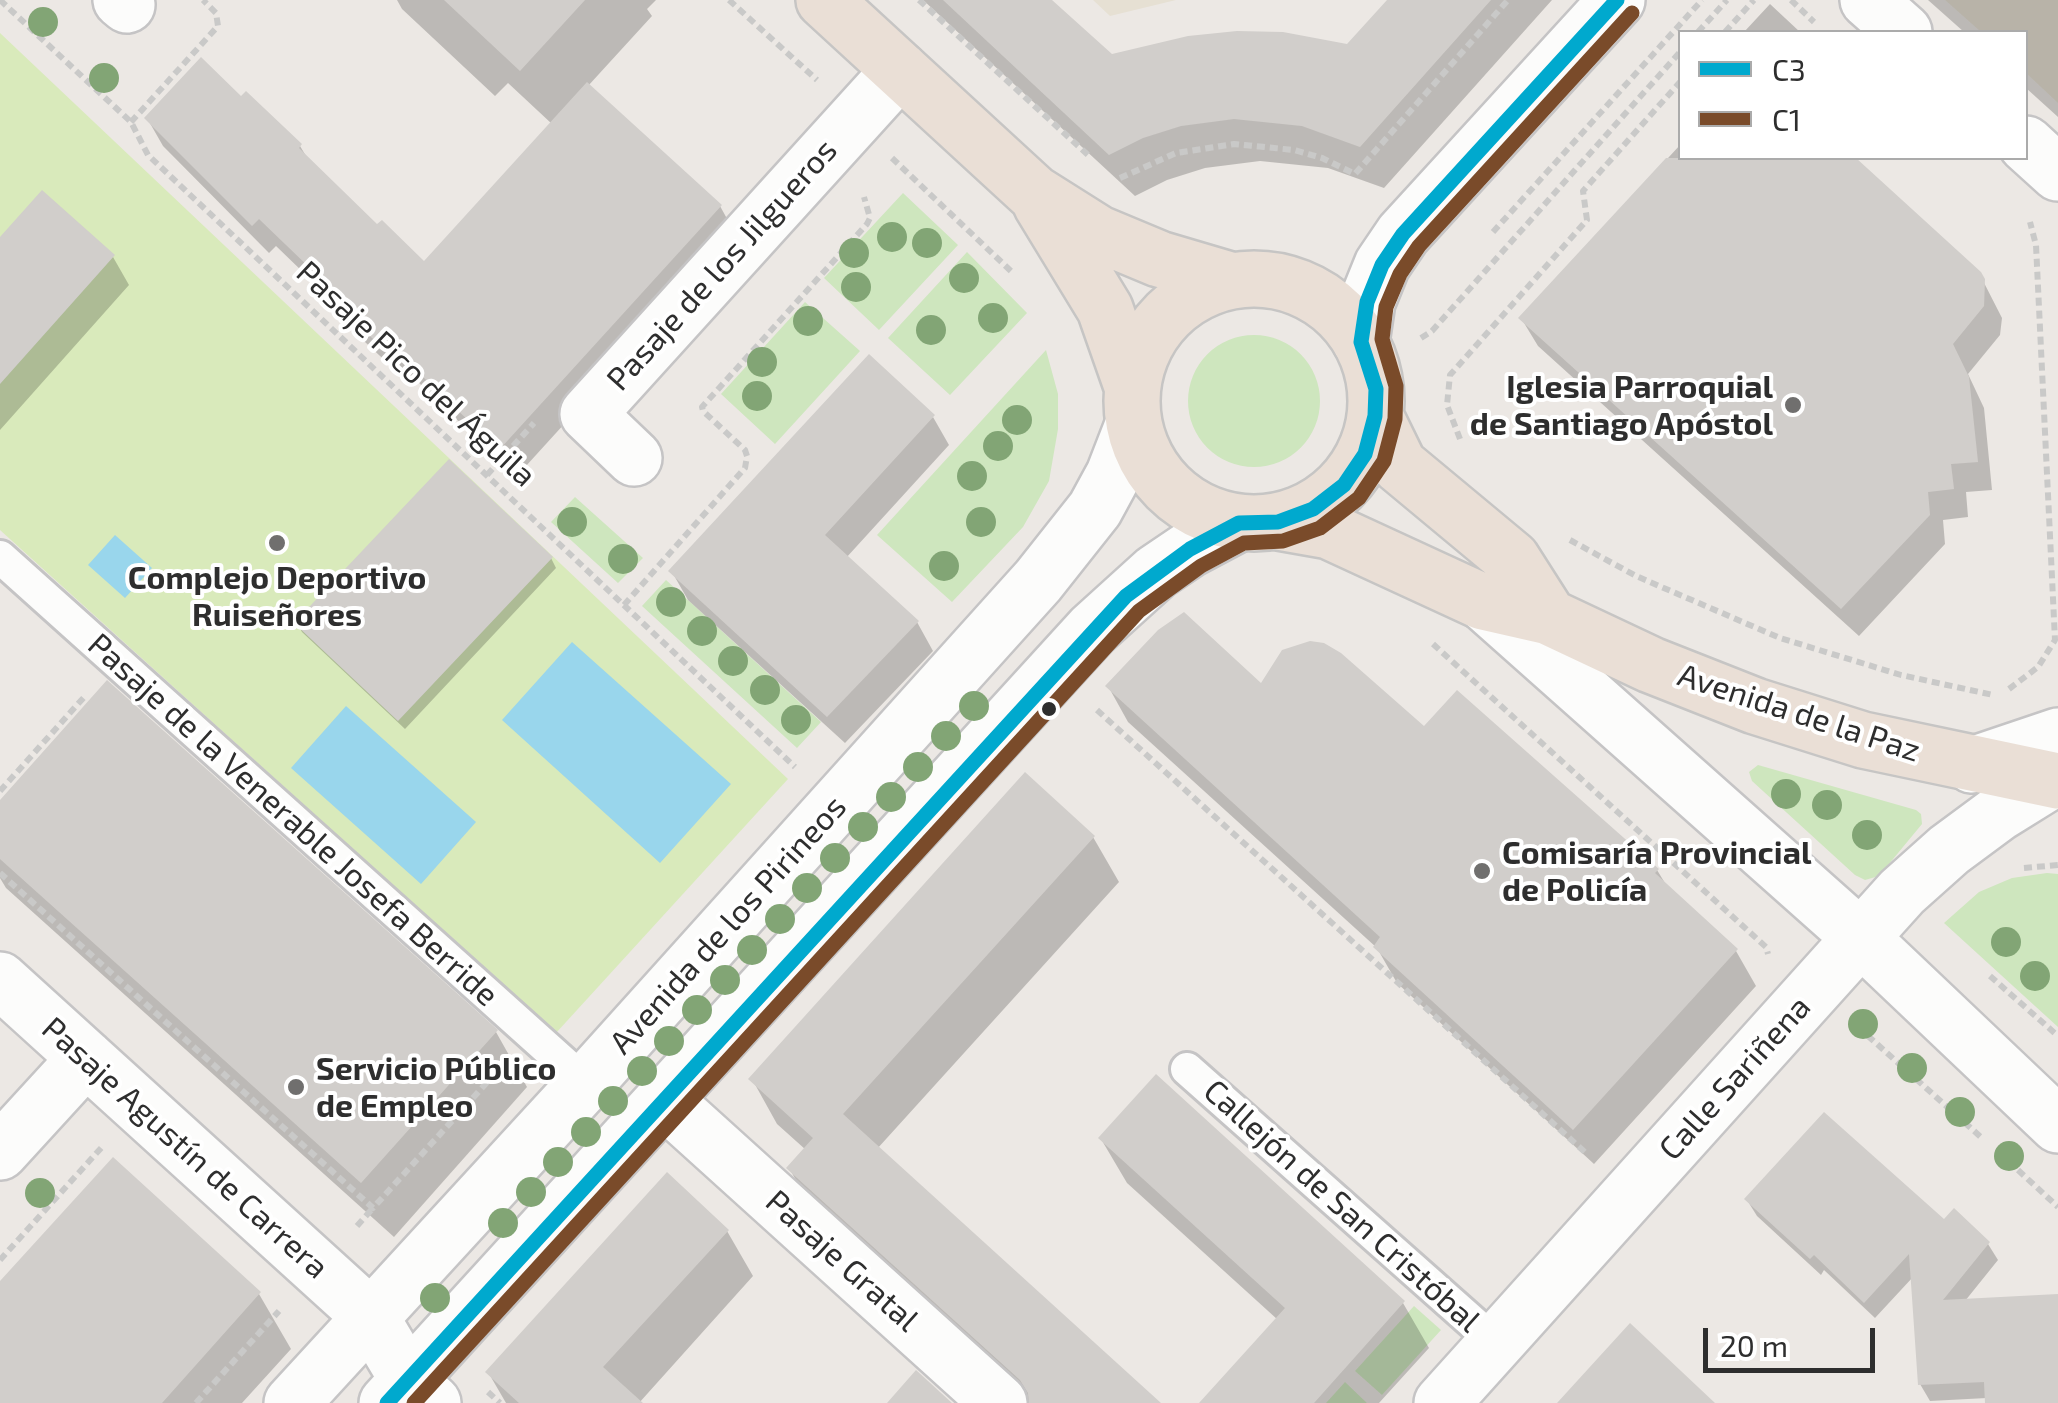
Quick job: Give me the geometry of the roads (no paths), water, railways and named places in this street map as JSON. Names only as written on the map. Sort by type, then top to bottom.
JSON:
[{"type":"highway","points":[[824,0],[1034,193],[1099,234],[1159,259],[1230,280],[1270,279],[1306,289],[1338,312],[1366,352],[1376,389],[1375,416],[1365,454],[1344,485],[1313,509],[1258,522],[1202,513],[1170,491],[1147,460],[1106,309],[1034,193]]},
{"type":"highway","points":[[1132,405],[1143,349],[1164,317],[1194,293],[1230,280]]},
{"type":"highway","points":[[1375,416],[1400,465],[1512,559],[1548,616]]},
{"type":"highway","name":"Avenida de la Paz","points":[[1258,522],[1329,531],[1483,602],[1548,616],[1650,665],[1755,706],[1863,740],[1972,765],[2056,766]]},
{"type":"street","points":[[1366,352],[1367,302],[1382,265],[1402,234],[1617,0]]},
{"type":"street","points":[[1868,0],[1902,30]]},
{"type":"street","name":"Pasaje de los Jilgueros","points":[[634,458],[588,414],[900,70]]},
{"type":"street","points":[[2028,150],[2043,195]]},
{"type":"street","name":"Avenida de los Pirineos","points":[[292,1403],[586,1083],[1073,540],[1114,474],[1132,405]]},
{"type":"street","points":[[409,1395],[1092,630],[1156,572],[1258,522]]},
{"type":"street","name":"Avenida de la Paz","points":[[1483,602],[1861,938],[2058,1124]]},
{"type":"street","name":"Calle Sariñena","points":[[1442,1403],[1902,892],[2056,766]]},
{"type":"street","name":"Pasaje Agustín de Carrera","points":[[0,980],[370,1316],[409,1395]]},
{"type":"street","points":[[0,1152],[86,1058]]},
{"type":"street","name":"Pasaje Gratal","points":[[685,1119],[999,1403]]},
{"type":"lane","name":"Pasaje de la Venerable Josefa Berride","points":[[0,558],[586,1083]]},
{"type":"lane","name":"Callejón de San Cristóbal","points":[[1187,1069],[1496,1343]]},
{"type":"water","points":[[115,535],[152,568],[125,598],[88,565]]},
{"type":"water","points":[[572,642],[731,784],[660,863],[502,720]]},
{"type":"water","points":[[346,706],[476,822],[421,884],[291,768]]},
{"type":"place","name":"Iglesia Parroquial de Santiago Apóstol","points":[[1793,405]]},
{"type":"place","name":"Complejo Deportivo Ruiseñores","points":[[277,543]]},
{"type":"place","name":"Comisaría Provincial de Policía","points":[[1482,871]]},
{"type":"place","name":"Servicio Público de Empleo","points":[[296,1087]]}]
